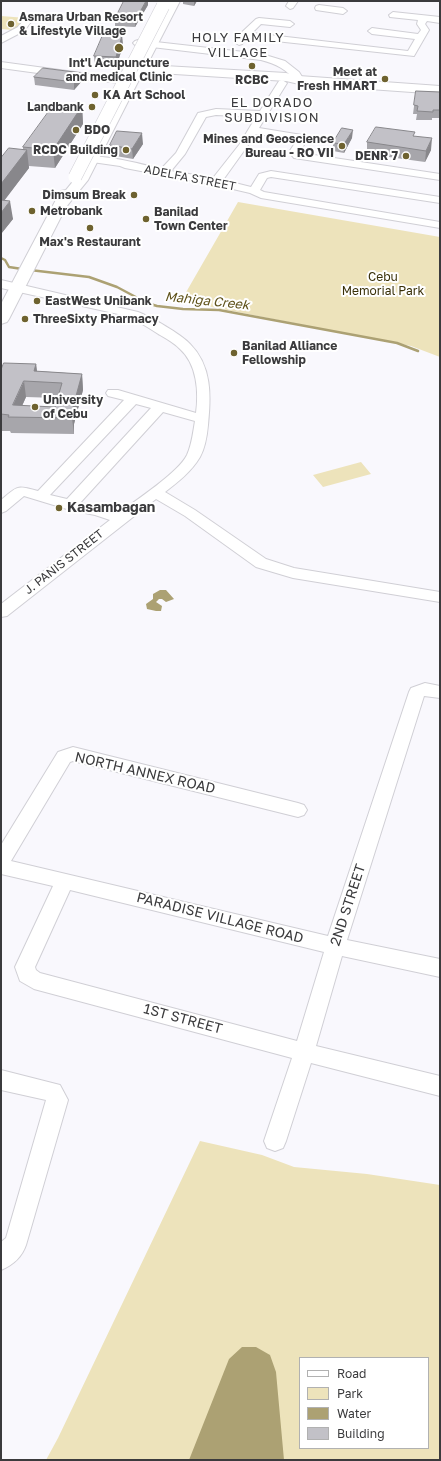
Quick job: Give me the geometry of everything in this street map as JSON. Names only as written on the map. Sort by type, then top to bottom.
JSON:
[{"type":"main road","points":[[59,207],[97,160],[107,117],[122,73],[138,43],[166,2]]},
{"type":"main road","points":[[59,207],[66,181],[107,117],[135,78],[149,50],[166,2]]},
{"type":"main road","points":[[1,319],[24,280],[32,258],[166,2]]},
{"type":"main road","points":[[132,54],[138,56],[149,50]]},
{"type":"main road","points":[[122,73],[145,80],[168,76],[282,84],[299,80]]},
{"type":"main road","points":[[135,78],[286,77],[299,80],[440,90]]},
{"type":"main road","points":[[1,284],[11,280],[24,280]]},
{"type":"street","points":[[319,8],[341,14],[350,1]]},
{"type":"street","points":[[244,35],[411,54],[425,30],[421,24],[426,10],[440,11]]},
{"type":"street","points":[[393,15],[440,20]]},
{"type":"street","points":[[1,40],[20,29],[30,18]]},
{"type":"street","points":[[231,53],[244,35],[259,21],[290,24]]},
{"type":"street","points":[[372,31],[421,37]]},
{"type":"street","points":[[138,43],[149,50],[193,45],[231,53],[262,57],[282,63],[296,74],[299,80]]},
{"type":"street","points":[[1,65],[89,77],[122,73]]},
{"type":"street","points":[[216,182],[243,146],[282,84]]},
{"type":"street","points":[[164,172],[180,154],[202,115],[216,112],[262,114]]},
{"type":"street","points":[[252,130],[304,138],[294,152],[298,156],[440,177]]},
{"type":"street","name":"ADELFA STREET","points":[[97,160],[102,163],[120,166],[125,165],[216,182],[254,191],[261,195],[440,225]]},
{"type":"street","points":[[254,191],[263,176],[271,174],[440,200]]},
{"type":"street","name":"J. PANIS STREET","points":[[1,612],[176,476],[194,455],[202,419],[204,394],[201,371],[186,347],[152,324],[130,314],[70,300],[24,280]]},
{"type":"street","points":[[113,393],[202,419]]},
{"type":"street","points":[[41,496],[134,399]]},
{"type":"street","points":[[70,505],[160,407]]},
{"type":"street","points":[[1,508],[20,491],[70,505],[99,511],[120,519]]},
{"type":"street","points":[[156,492],[190,513],[261,563],[293,574],[440,597]]},
{"type":"street","name":"2ND STREET","points":[[275,1141],[304,1052],[334,946],[417,692],[425,689],[440,692]]},
{"type":"street","name":"NORTH ANNEX ROAD","points":[[1,861],[64,757],[73,754],[298,810]]},
{"type":"street","name":"PARADISE VILLAGE ROAD","points":[[1,866],[334,946],[440,968]]},
{"type":"street","name":"1ST STREET","points":[[65,881],[25,967],[27,975],[34,980],[304,1052],[440,1086]]},
{"type":"street","points":[[1,1080],[53,1092],[57,1100],[15,1245],[1,1258]]},
{"type":"green space","name":"Asmara Urban Resort & Lifestyle Village","points":[[1,16],[26,18],[14,30],[1,29]]},
{"type":"green space","name":"Cebu Memorial Park","points":[[238,202],[440,237],[440,357],[411,346],[181,301]]},
{"type":"green space","points":[[361,462],[371,474],[323,487],[313,475]]},
{"type":"green space","points":[[200,1141],[262,1155],[294,1167],[367,1174],[440,1185],[440,1460],[46,1460],[58,1438]]},
{"type":"water","points":[[160,590],[166,590],[174,599],[166,602],[159,599],[156,602],[162,606],[161,611],[147,609],[146,604],[153,599],[153,594]]},
{"type":"water","points":[[242,1347],[256,1347],[270,1355],[276,1372],[284,1460],[189,1460],[229,1359]]},
{"type":"building","points":[[124,1],[146,1],[135,21],[115,19]]},
{"type":"building","points":[[103,35],[122,36],[116,57],[94,56]]},
{"type":"building","points":[[43,68],[82,73],[74,82],[34,77]]},
{"type":"building","points":[[416,91],[440,92],[440,110],[433,110],[433,112],[417,111],[418,106],[414,105]]},
{"type":"building","points":[[55,103],[82,106],[53,150],[23,147]]},
{"type":"building","points":[[376,127],[415,132],[413,136],[432,138],[426,151],[367,142]]},
{"type":"building","points":[[342,128],[353,130],[344,144],[333,143]]},
{"type":"building","points":[[117,131],[142,133],[132,149],[110,145]]},
{"type":"building","points":[[9,148],[27,150],[1,184],[1,158]]},
{"type":"building","points":[[1,200],[10,201],[1,213]]},
{"type":"building","points":[[4,363],[36,364],[34,371],[82,374],[73,407],[72,418],[8,417],[9,415],[1,414],[1,370]],"holes":[[[24,381],[62,383],[55,407],[13,405]]]},
{"type":"waterway","name":"Mahiga Creek","points":[[1,258],[5,260],[9,267],[22,269]]},
{"type":"waterway","name":"Mahiga Creek","points":[[30,270],[89,277],[117,287],[147,303],[157,306],[183,309],[219,310],[397,343],[418,351]]},
{"type":"place","name":"Asmara Urban Resort & Lifestyle Village","points":[[11,24]]},
{"type":"place","name":"Int'l Acupuncture and medical Clinic","points":[[119,48]]},
{"type":"place","name":"RCBC","points":[[252,66]]},
{"type":"place","name":"Meet at Fresh HMART","points":[[385,79]]},
{"type":"place","name":"KA Art School","points":[[95,95]]},
{"type":"place","name":"Landbank","points":[[92,107]]},
{"type":"place","name":"BDO","points":[[76,130]]},
{"type":"place","name":"Mines and Geoscience Bureau - RO VII","points":[[342,146]]},
{"type":"place","name":"RCDC Building","points":[[126,150]]},
{"type":"place","name":"DENR 7","points":[[406,156]]},
{"type":"place","name":"Dimsum Break","points":[[134,195]]},
{"type":"place","name":"Metrobank","points":[[32,211]]},
{"type":"place","name":"Banilad Town Center","points":[[146,219]]},
{"type":"place","name":"Max's Restaurant","points":[[90,228]]},
{"type":"place","name":"EastWest Unibank","points":[[37,301]]},
{"type":"place","name":"ThreeSixty Pharmacy","points":[[25,319]]},
{"type":"place","name":"Banilad Alliance Fellowship","points":[[234,353]]},
{"type":"place","name":"University of Cebu","points":[[35,407]]},
{"type":"place","name":"Kasambagan","points":[[59,508]]},
{"type":"district","name":"HOLY FAMILY VILLAGE","points":[[238,46]]},
{"type":"district","name":"EL DORADO SUBDIVISION","points":[[272,110]]}]
